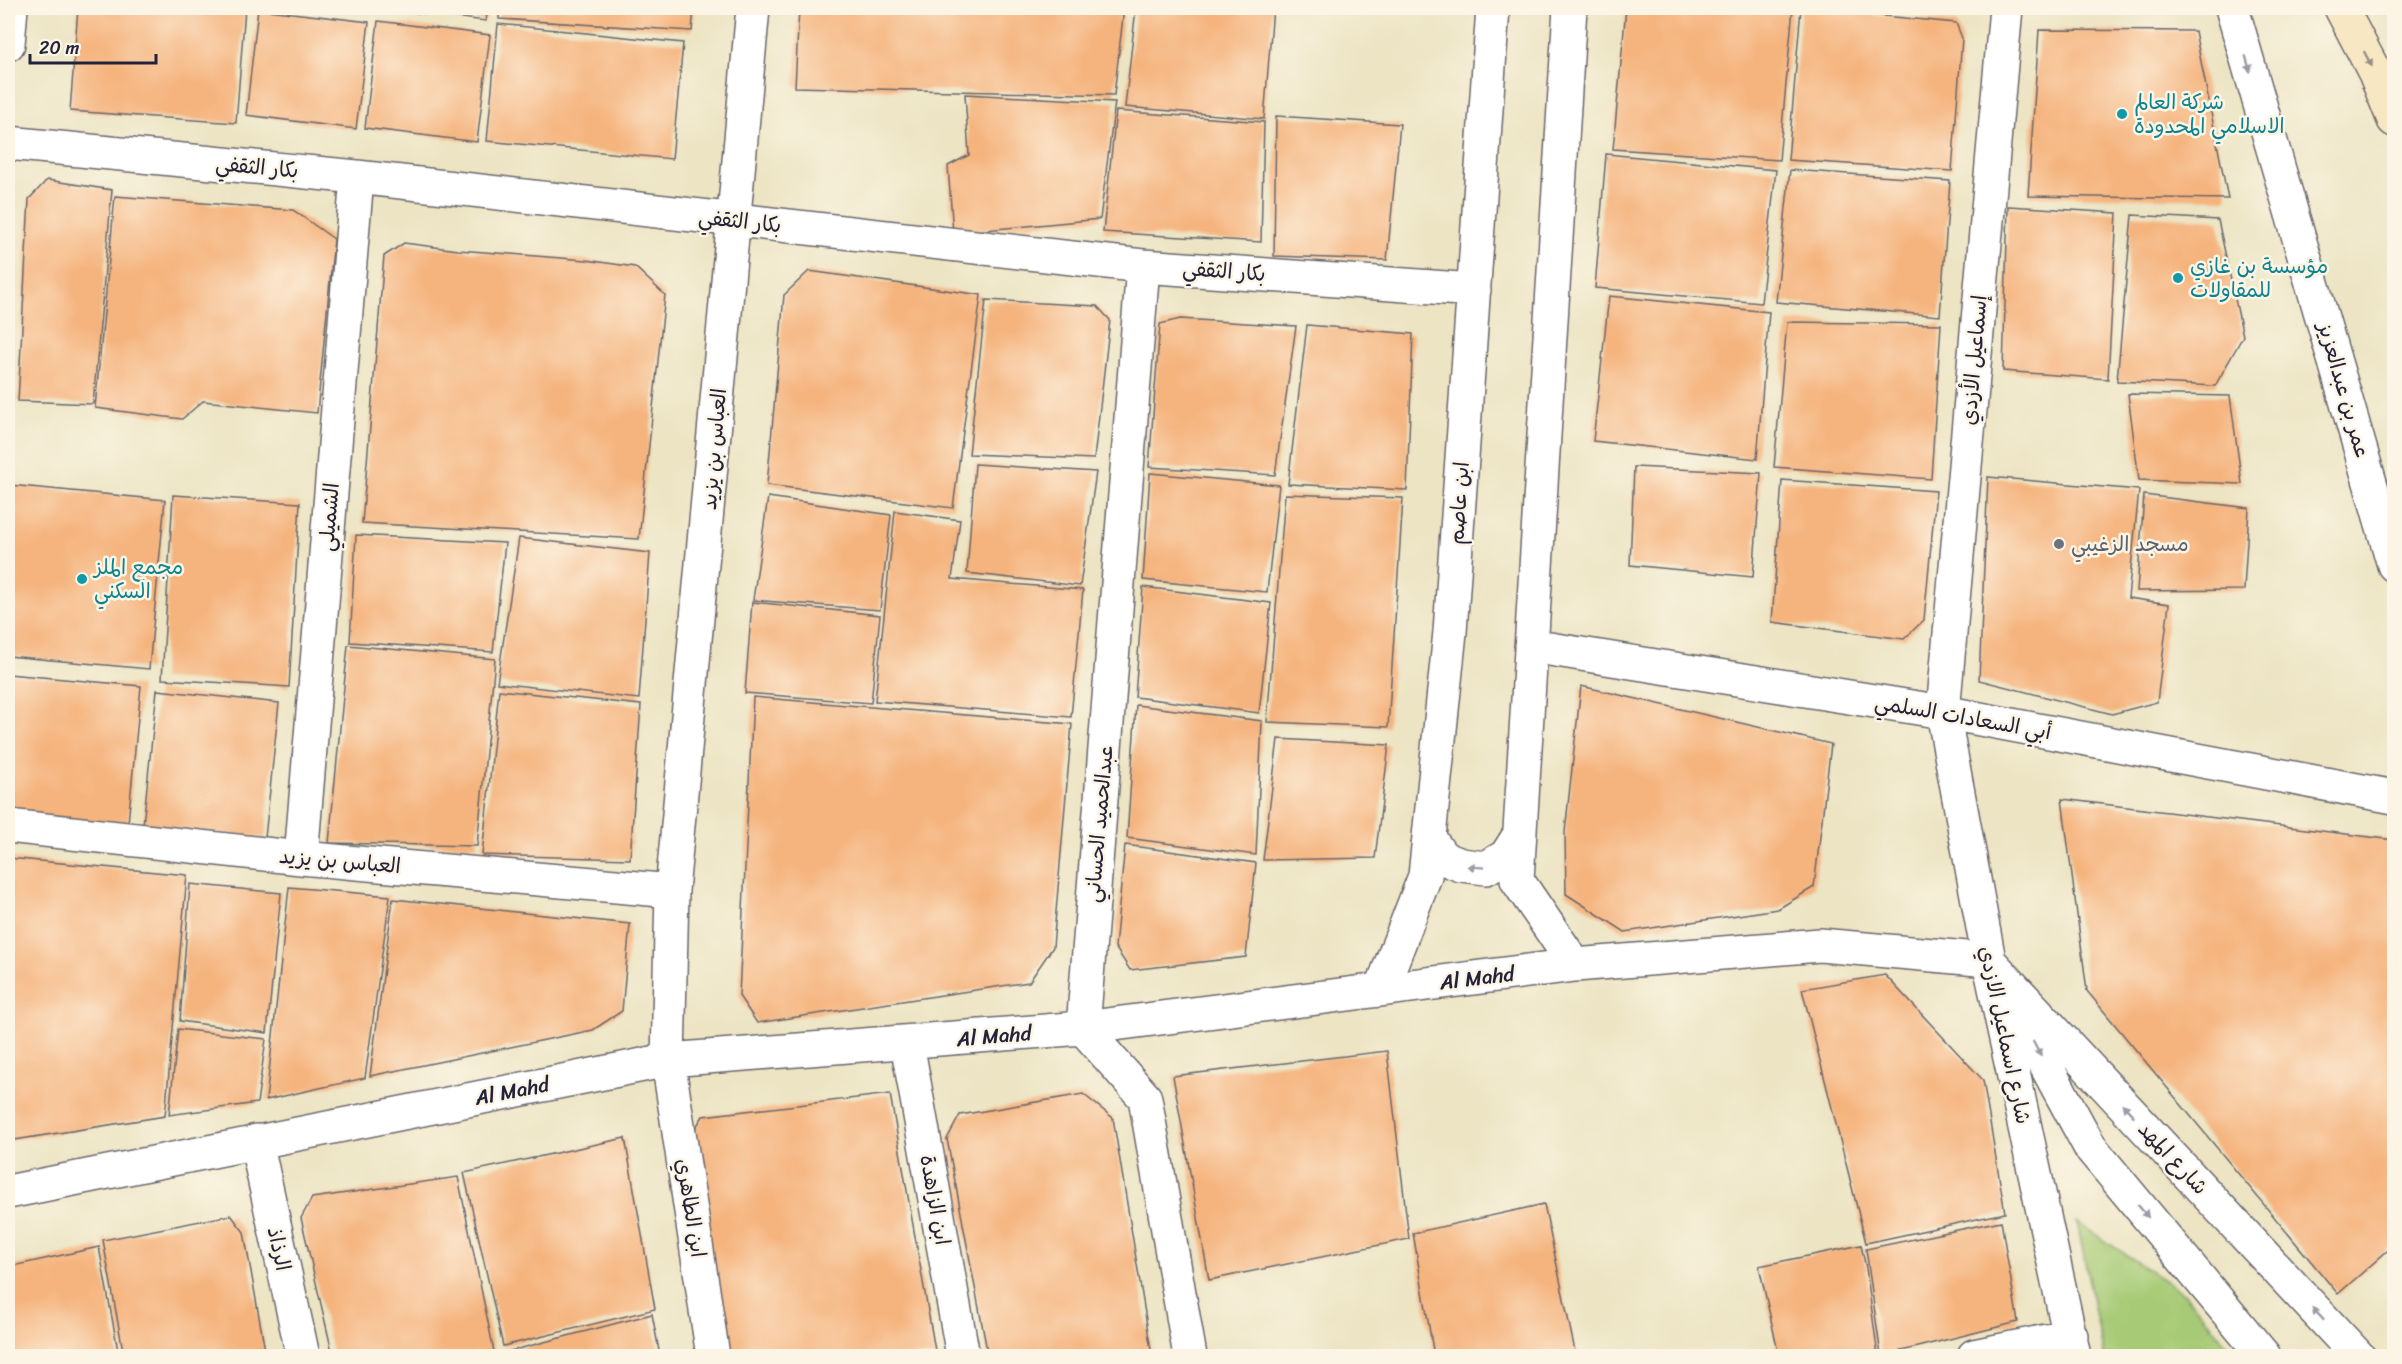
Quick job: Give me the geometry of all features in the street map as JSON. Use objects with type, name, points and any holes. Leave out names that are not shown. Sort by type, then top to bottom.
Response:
[{"type":"main road","points":[[2340,8],[2375,73],[2394,120]]},
{"type":"street","points":[[8,44],[11,8]]},
{"type":"street","name":"العباس بن يزيد","points":[[668,1060],[672,891],[753,8]]},
{"type":"street","name":"ابن عاصم","points":[[1381,990],[1425,876],[1450,632],[1493,8]]},
{"type":"street","points":[[1570,8],[1517,880],[1575,965]]},
{"type":"street","name":"إسماعيل الأزدي","points":[[1943,712],[2006,8]]},
{"type":"street","name":"عمر بن عبدالعزيز","points":[[2232,8],[2394,565]]},
{"type":"street","name":"بكار الثقفي","points":[[8,143],[357,177],[1143,266],[1474,290]]},
{"type":"street","name":"الشميلي","points":[[301,858],[357,177]]},
{"type":"street","name":"عبدالحميد الحساني","points":[[1083,1028],[1143,266]]},
{"type":"street","name":"أبي السعادات السلمي","points":[[1531,646],[1943,712],[2394,797]]},
{"type":"street","name":"شارع اسماعيل الازدي","points":[[1943,712],[1989,960],[2072,1346]]},
{"type":"street","name":"العباس بن يزيد","points":[[8,826],[301,858],[672,891]]},
{"type":"street","points":[[1429,838],[1443,858],[1461,865],[1485,868],[1506,856],[1520,834]]},
{"type":"street","name":"Al Mahd","points":[[8,1192],[668,1060],[1083,1028],[1575,965],[1820,945],[1989,960]]},
{"type":"street","points":[[1989,960],[2090,1147],[2264,1356]]},
{"type":"street","name":"شارع المهد","points":[[1989,960],[2358,1356]]},
{"type":"street","points":[[1083,1028],[1145,1098],[1190,1356]]},
{"type":"street","name":"ابن الزاهدة","points":[[907,1043],[963,1356]]},
{"type":"street","name":"ابن الطاهري","points":[[668,1060],[713,1356]]},
{"type":"street","name":"الرذاذ","points":[[256,1142],[303,1356]]},
{"type":"street","points":[[1974,1356],[2072,1346]]},
{"type":"green space","points":[[2077,1222],[2185,1294],[2236,1356],[2104,1356]]},
{"type":"building","points":[[78,8],[245,8],[236,123],[70,111]]},
{"type":"building","points":[[377,8],[488,8],[486,21]]},
{"type":"building","points":[[499,8],[694,8],[692,31],[499,19]]},
{"type":"building","points":[[799,8],[1124,8],[1114,95],[795,87]]},
{"type":"building","points":[[1136,8],[1273,8],[1264,119],[1125,107]]},
{"type":"building","points":[[1626,8],[1793,8],[1779,160],[1613,149]]},
{"type":"building","points":[[1801,8],[1956,23],[1962,38],[1952,171],[1788,160]]},
{"type":"building","points":[[258,9],[369,22],[356,129],[246,115]]},
{"type":"building","points":[[378,21],[490,35],[477,142],[365,128]]},
{"type":"building","points":[[498,24],[683,43],[672,159],[487,141]]},
{"type":"building","name":"شركة العالم الاسلامي المحدودة","points":[[2039,30],[2195,31],[2228,199],[2028,196]]},
{"type":"building","points":[[965,94],[1115,102],[1100,219],[953,233],[948,166],[969,155]]},
{"type":"building","points":[[1116,111],[1264,122],[1261,242],[1103,232]]},
{"type":"building","points":[[1276,116],[1400,124],[1387,260],[1274,256]]},
{"type":"building","points":[[1606,154],[1776,170],[1761,303],[1595,288]]},
{"type":"building","points":[[1790,170],[1950,181],[1940,316],[1776,302]]},
{"type":"building","points":[[47,180],[112,190],[93,404],[18,401],[29,199]]},
{"type":"building","points":[[115,196],[293,210],[334,239],[317,413],[203,401],[182,419],[95,408]]},
{"type":"building","points":[[2008,206],[2117,213],[2108,379],[2003,371]]},
{"type":"building","name":"مؤسسة بن غازي للمقاولات","points":[[2132,215],[2218,220],[2243,336],[2215,386],[2117,381]]},
{"type":"building","points":[[404,243],[458,250],[586,260],[635,267],[665,295],[639,539],[362,523],[384,256]]},
{"type":"building","points":[[809,271],[981,295],[953,508],[767,485],[784,295]]},
{"type":"building","points":[[1609,296],[1769,312],[1757,459],[1593,441]]},
{"type":"building","points":[[986,300],[1097,306],[1110,320],[1094,459],[969,454]]},
{"type":"building","points":[[1180,319],[1296,326],[1275,475],[1149,467],[1160,324]]},
{"type":"building","points":[[1787,322],[1941,324],[1931,479],[1774,467]]},
{"type":"building","points":[[1307,325],[1413,334],[1407,490],[1288,484]]},
{"type":"building","points":[[2128,394],[2230,396],[2242,484],[2139,480]]},
{"type":"building","points":[[975,464],[1096,472],[1080,586],[967,573]]},
{"type":"building","points":[[1634,467],[1761,473],[1753,577],[1630,565]]},
{"type":"building","points":[[1150,473],[1279,485],[1267,592],[1143,580]]},
{"type":"building","name":"مسجد الزغيبي","points":[[1988,477],[2139,490],[2128,598],[2169,604],[2157,702],[2112,714],[1979,680]]},
{"type":"building","points":[[1782,480],[1936,491],[1924,620],[1904,639],[1772,622]]},
{"type":"building","name":"مجمع الملز السكني","points":[[9,485],[165,500],[149,669],[8,656]]},
{"type":"building","points":[[1285,494],[1403,498],[1388,727],[1267,722]]},
{"type":"building","points":[[173,495],[300,503],[289,687],[162,679]]},
{"type":"building","points":[[2144,495],[2249,508],[2244,590],[2137,591]]},
{"type":"building","points":[[768,497],[891,515],[880,610],[753,600]]},
{"type":"building","points":[[895,511],[960,520],[952,579],[1083,590],[1071,717],[875,701]]},
{"type":"building","points":[[356,535],[505,543],[493,652],[350,642]]},
{"type":"building","points":[[519,538],[650,553],[639,699],[497,683]]},
{"type":"building","points":[[1143,587],[1271,603],[1259,713],[1135,697]]},
{"type":"building","points":[[752,602],[880,615],[871,703],[745,693]]},
{"type":"building","points":[[348,645],[495,659],[477,846],[329,843]]},
{"type":"building","points":[[8,674],[141,686],[127,834],[8,821]]},
{"type":"building","points":[[1581,686],[1831,744],[1814,887],[1778,909],[1625,932],[1566,894],[1565,832]]},
{"type":"building","points":[[157,690],[279,703],[265,838],[143,825]]},
{"type":"building","points":[[499,690],[641,705],[630,859],[482,855]]},
{"type":"building","points":[[753,697],[1072,724],[1053,947],[1029,982],[757,1023],[739,996]]},
{"type":"building","points":[[1136,705],[1262,721],[1256,855],[1127,838]]},
{"type":"building","points":[[1278,739],[1389,745],[1375,858],[1263,860]]},
{"type":"building","points":[[2062,799],[2394,840],[2394,1245],[2338,1294],[2087,991]]},
{"type":"building","points":[[1125,845],[1256,863],[1246,957],[1130,970],[1115,947]]},
{"type":"building","points":[[8,858],[187,875],[165,1116],[8,1141]]},
{"type":"building","points":[[190,884],[281,893],[267,1033],[180,1021]]},
{"type":"building","points":[[289,887],[390,896],[365,1078],[266,1100]]},
{"type":"building","points":[[393,899],[630,924],[622,1011],[593,1030],[370,1076]]},
{"type":"building","points":[[1885,975],[1983,1080],[2005,1213],[1866,1243],[1802,989]]},
{"type":"building","points":[[178,1029],[266,1039],[257,1103],[169,1115]]},
{"type":"building","points":[[1387,1051],[1409,1239],[1209,1280],[1173,1076]]},
{"type":"building","points":[[890,1094],[936,1356],[730,1356],[687,1141],[703,1116]]},
{"type":"building","points":[[1083,1094],[1113,1118],[1152,1356],[988,1356],[947,1139],[960,1115]]},
{"type":"building","points":[[625,1138],[655,1309],[503,1346],[464,1173]]},
{"type":"building","points":[[458,1177],[495,1356],[333,1356],[301,1218],[312,1198]]},
{"type":"building","points":[[1544,1204],[1576,1356],[1434,1356],[1413,1233]]},
{"type":"building","points":[[231,1215],[244,1232],[266,1356],[124,1356],[103,1240]]},
{"type":"building","points":[[2001,1221],[2018,1322],[1881,1356],[1866,1249]]},
{"type":"building","points":[[1861,1245],[1878,1356],[1779,1356],[1759,1266]]},
{"type":"building","points":[[99,1247],[119,1356],[8,1356],[8,1267]]},
{"type":"building","points":[[652,1314],[660,1356],[507,1356],[506,1352]]},
{"type":"place","name":"شركة العالم الاسلامي المحدودة","points":[[2122,114]]},
{"type":"place","name":"مؤسسة بن غازي للمقاولات","points":[[2178,278]]},
{"type":"place","name":"مسجد الزغيبي","points":[[2059,544]]},
{"type":"place","name":"مجمع الملز السكني","points":[[82,579]]}]
